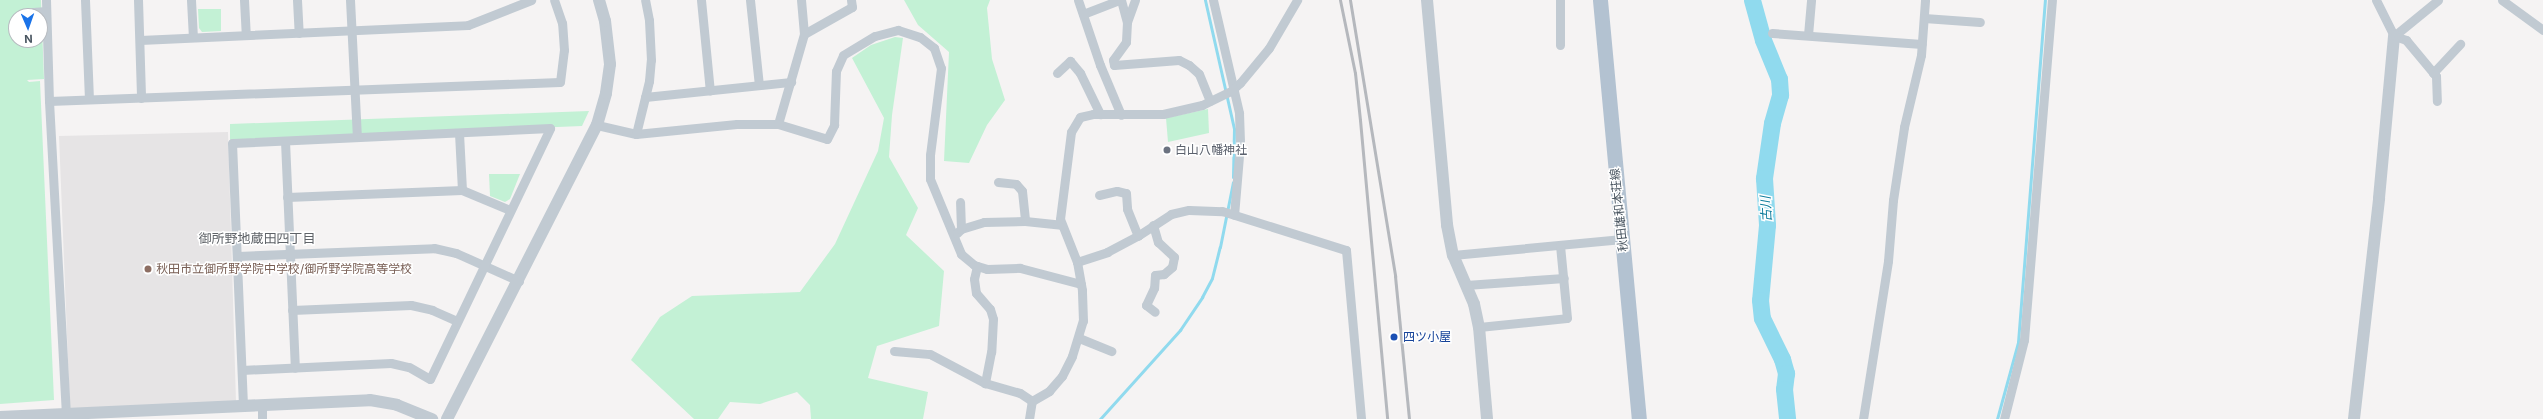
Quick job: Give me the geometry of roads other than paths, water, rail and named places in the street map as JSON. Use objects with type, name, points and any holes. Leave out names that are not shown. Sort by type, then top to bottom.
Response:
[{"type":"main road","name":"秋田雄和本荘線","points":[[1600,0],[1639,419]]},
{"type":"street","points":[[85,0],[89,99]]},
{"type":"street","points":[[138,0],[141,98]]},
{"type":"street","points":[[191,0],[193,37]]},
{"type":"street","points":[[244,0],[246,35]]},
{"type":"street","points":[[297,0],[299,33]]},
{"type":"street","points":[[350,0],[356,138]]},
{"type":"street","points":[[140,40],[468,25],[531,0]]},
{"type":"street","points":[[49,101],[560,82],[564,50],[562,23],[554,0]]},
{"type":"street","points":[[447,419],[598,125],[606,93],[610,64],[605,20],[599,0]]},
{"type":"street","points":[[636,134],[645,97],[650,60],[649,20],[644,0]]},
{"type":"street","points":[[701,0],[710,90]]},
{"type":"street","points":[[750,0],[759,85]]},
{"type":"street","points":[[778,124],[804,34],[801,0]]},
{"type":"street","points":[[804,34],[852,7],[851,0]]},
{"type":"street","points":[[1078,0],[1103,72],[1121,115]]},
{"type":"street","points":[[1083,14],[1120,0],[1127,22]]},
{"type":"street","points":[[1114,65],[1113,60],[1126,42],[1127,22],[1134,0]]},
{"type":"street","points":[[1213,0],[1232,90],[1239,113],[1240,144],[1230,214]]},
{"type":"street","points":[[1032,401],[1049,391],[1062,376],[1079,338],[1083,321],[1077,262],[1061,225],[1060,219],[1071,132],[1080,117],[1100,114],[1163,114],[1210,101],[1221,96],[1232,90],[1269,48],[1297,0]]},
{"type":"street","points":[[1427,0],[1448,225],[1453,255],[1466,285],[1479,327],[1487,419]]},
{"type":"street","points":[[1560,0],[1560,45]]},
{"type":"street","points":[[1808,36],[1811,0]]},
{"type":"street","points":[[1863,419],[1887,268],[1894,193],[1904,127],[1922,44],[1925,0]]},
{"type":"street","points":[[2004,419],[2024,340],[2052,0]]},
{"type":"street","points":[[2354,419],[2379,198],[2394,36],[2376,0]]},
{"type":"street","points":[[2394,36],[2438,0]]},
{"type":"street","points":[[2502,0],[2543,30]]},
{"type":"street","points":[[1924,18],[1980,22]]},
{"type":"street","points":[[598,125],[636,134],[737,124],[778,124],[827,139],[834,125],[836,71],[843,55],[874,36],[898,30],[920,37],[934,48],[940,68],[930,155],[930,179],[958,232]]},
{"type":"street","points":[[1772,33],[1922,44]]},
{"type":"street","points":[[2394,36],[2406,40],[2433,73],[2437,82],[2437,101]]},
{"type":"street","points":[[2433,73],[2460,44]]},
{"type":"street","points":[[47,48],[66,414]]},
{"type":"street","points":[[1103,72],[1114,65],[1179,60],[1189,65],[1199,74],[1210,101]]},
{"type":"street","points":[[1057,73],[1070,61],[1083,79],[1100,114]]},
{"type":"street","points":[[645,97],[791,82]]},
{"type":"street","points":[[242,370],[391,363],[409,367],[430,379],[550,128],[232,143],[238,256],[243,406]]},
{"type":"street","points":[[459,133],[462,190]]},
{"type":"street","points":[[285,141],[295,368]]},
{"type":"street","points":[[998,182],[1016,184],[1022,191],[1025,221]]},
{"type":"street","points":[[287,197],[462,190],[510,210]]},
{"type":"street","points":[[1100,195],[1117,191],[1126,193],[1127,209],[1138,236]]},
{"type":"street","points":[[960,202],[958,232],[962,254],[977,266],[987,269],[1020,268],[1080,284]]},
{"type":"street","points":[[1077,262],[1107,252],[1138,236],[1171,214],[1189,210],[1230,214],[1346,250],[1361,419]]},
{"type":"street","points":[[958,232],[984,222],[1025,221],[1061,225]]},
{"type":"street","points":[[1153,225],[1158,242],[1174,257],[1172,267],[1164,274],[1154,275],[1154,288],[1146,305],[1155,312]]},
{"type":"street","points":[[1453,255],[1622,240]]},
{"type":"street","points":[[1479,327],[1567,318],[1560,245]]},
{"type":"street","points":[[238,256],[434,248],[456,253],[519,281]]},
{"type":"street","points":[[977,266],[974,279],[976,293],[990,309],[993,319],[991,352],[985,383]]},
{"type":"street","points":[[1466,285],[1564,278]]},
{"type":"street","points":[[292,310],[411,305],[432,310],[457,321]]},
{"type":"street","points":[[1079,338],[1110,351]]},
{"type":"street","points":[[894,351],[930,354],[985,383],[1020,393],[1032,401]]},
{"type":"street","points":[[0,417],[370,400],[397,405],[432,419]]},
{"type":"street","points":[[1029,419],[1032,401]]},
{"type":"street","points":[[262,405],[262,419]]},
{"type":"waterway","points":[[1205,0],[1234,129],[1233,177]]},
{"type":"waterway","name":"古川","points":[[1752,0],[1763,40],[1779,79],[1780,95],[1772,123],[1764,178],[1767,225],[1760,300],[1762,318],[1782,359],[1786,373],[1784,389],[1787,419]]},
{"type":"waterway","points":[[1997,419],[2018,342],[2045,0]]},
{"type":"waterway","points":[[1100,419],[1180,330],[1202,297],[1212,278],[1233,182]]},
{"type":"railway","points":[[1340,0],[1355,73],[1387,419]]},
{"type":"railway","points":[[1350,0],[1395,276],[1409,419]]},
{"type":"place","name":"白山八幡神社","points":[[1167,150]]},
{"type":"place","name":"秋田市立御所野学院中学校/御所野学院高等学校","points":[[148,269]]},
{"type":"place","name":"四ツ小屋","points":[[1394,337]]},
{"type":"district","name":"御所野地蔵田四丁目","points":[[257,238]]}]
